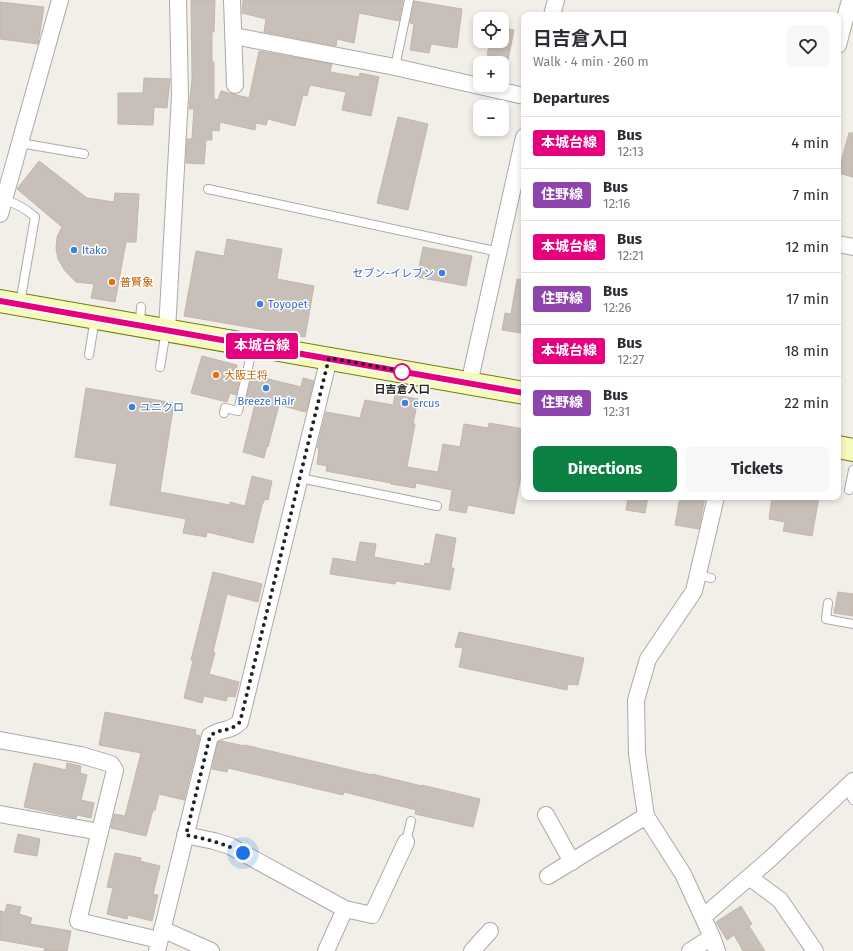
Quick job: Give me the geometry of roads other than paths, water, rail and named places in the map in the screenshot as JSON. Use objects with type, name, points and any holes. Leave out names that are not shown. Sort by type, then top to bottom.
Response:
[{"type":"main road","points":[[10,303],[95,318],[140,316],[166,330],[521,393]]},
{"type":"main road","points":[[841,448],[853,450]]},
{"type":"street","points":[[3,198],[60,0]]},
{"type":"street","points":[[166,330],[180,96],[178,0]]},
{"type":"street","points":[[232,0],[235,85]]},
{"type":"street","points":[[553,12],[556,0]]},
{"type":"street","points":[[841,34],[850,0]]},
{"type":"street","points":[[234,36],[395,67],[521,95]]},
{"type":"street","points":[[469,384],[521,151]]},
{"type":"street","points":[[841,245],[853,247]]},
{"type":"street","points":[[160,940],[210,736],[217,731],[234,728],[240,722],[329,358]]},
{"type":"street","points":[[690,951],[715,944],[684,874],[646,816],[637,754],[636,700],[648,658],[704,576],[716,500]]},
{"type":"street","points":[[0,740],[81,755],[111,764],[115,770],[78,921],[211,951]]},
{"type":"street","points":[[703,917],[851,789]]},
{"type":"street","points":[[0,814],[100,832]]},
{"type":"street","points":[[546,815],[572,862]]},
{"type":"street","points":[[548,876],[646,816]]},
{"type":"street","points":[[186,835],[230,846],[345,909],[372,915],[406,842]]},
{"type":"street","points":[[750,877],[780,900],[815,951]]},
{"type":"street","points":[[326,951],[345,909]]},
{"type":"street","points":[[472,951],[490,932]]},
{"type":"lane","points":[[395,67],[408,0]]},
{"type":"lane","points":[[20,143],[84,154]]},
{"type":"lane","points":[[208,189],[499,252]]},
{"type":"lane","points":[[3,198],[26,210],[35,217],[10,303]]},
{"type":"lane","points":[[89,355],[95,318]]},
{"type":"lane","points":[[160,367],[166,330]]},
{"type":"lane","points":[[224,413],[225,408],[238,410],[254,345]]},
{"type":"lane","points":[[848,490],[853,470]]},
{"type":"lane","points":[[300,478],[437,506]]},
{"type":"lane","points":[[828,603],[826,619],[853,624]]},
{"type":"lane","points":[[406,842],[411,821]]},
{"type":"place","name":"Itako","points":[[74,250]]},
{"type":"place","name":"セブン-イレブン","points":[[442,273]]},
{"type":"place","name":"普賢象","points":[[112,282]]},
{"type":"place","name":"Toyopet","points":[[260,304]]},
{"type":"place","name":"日吉倉入口","points":[[402,372]]},
{"type":"place","name":"大阪王将","points":[[216,375]]},
{"type":"place","name":"Breeze Hair","points":[[266,388]]},
{"type":"place","name":"ercus","points":[[405,403]]},
{"type":"place","name":"ユニクロ","points":[[132,407]]}]
